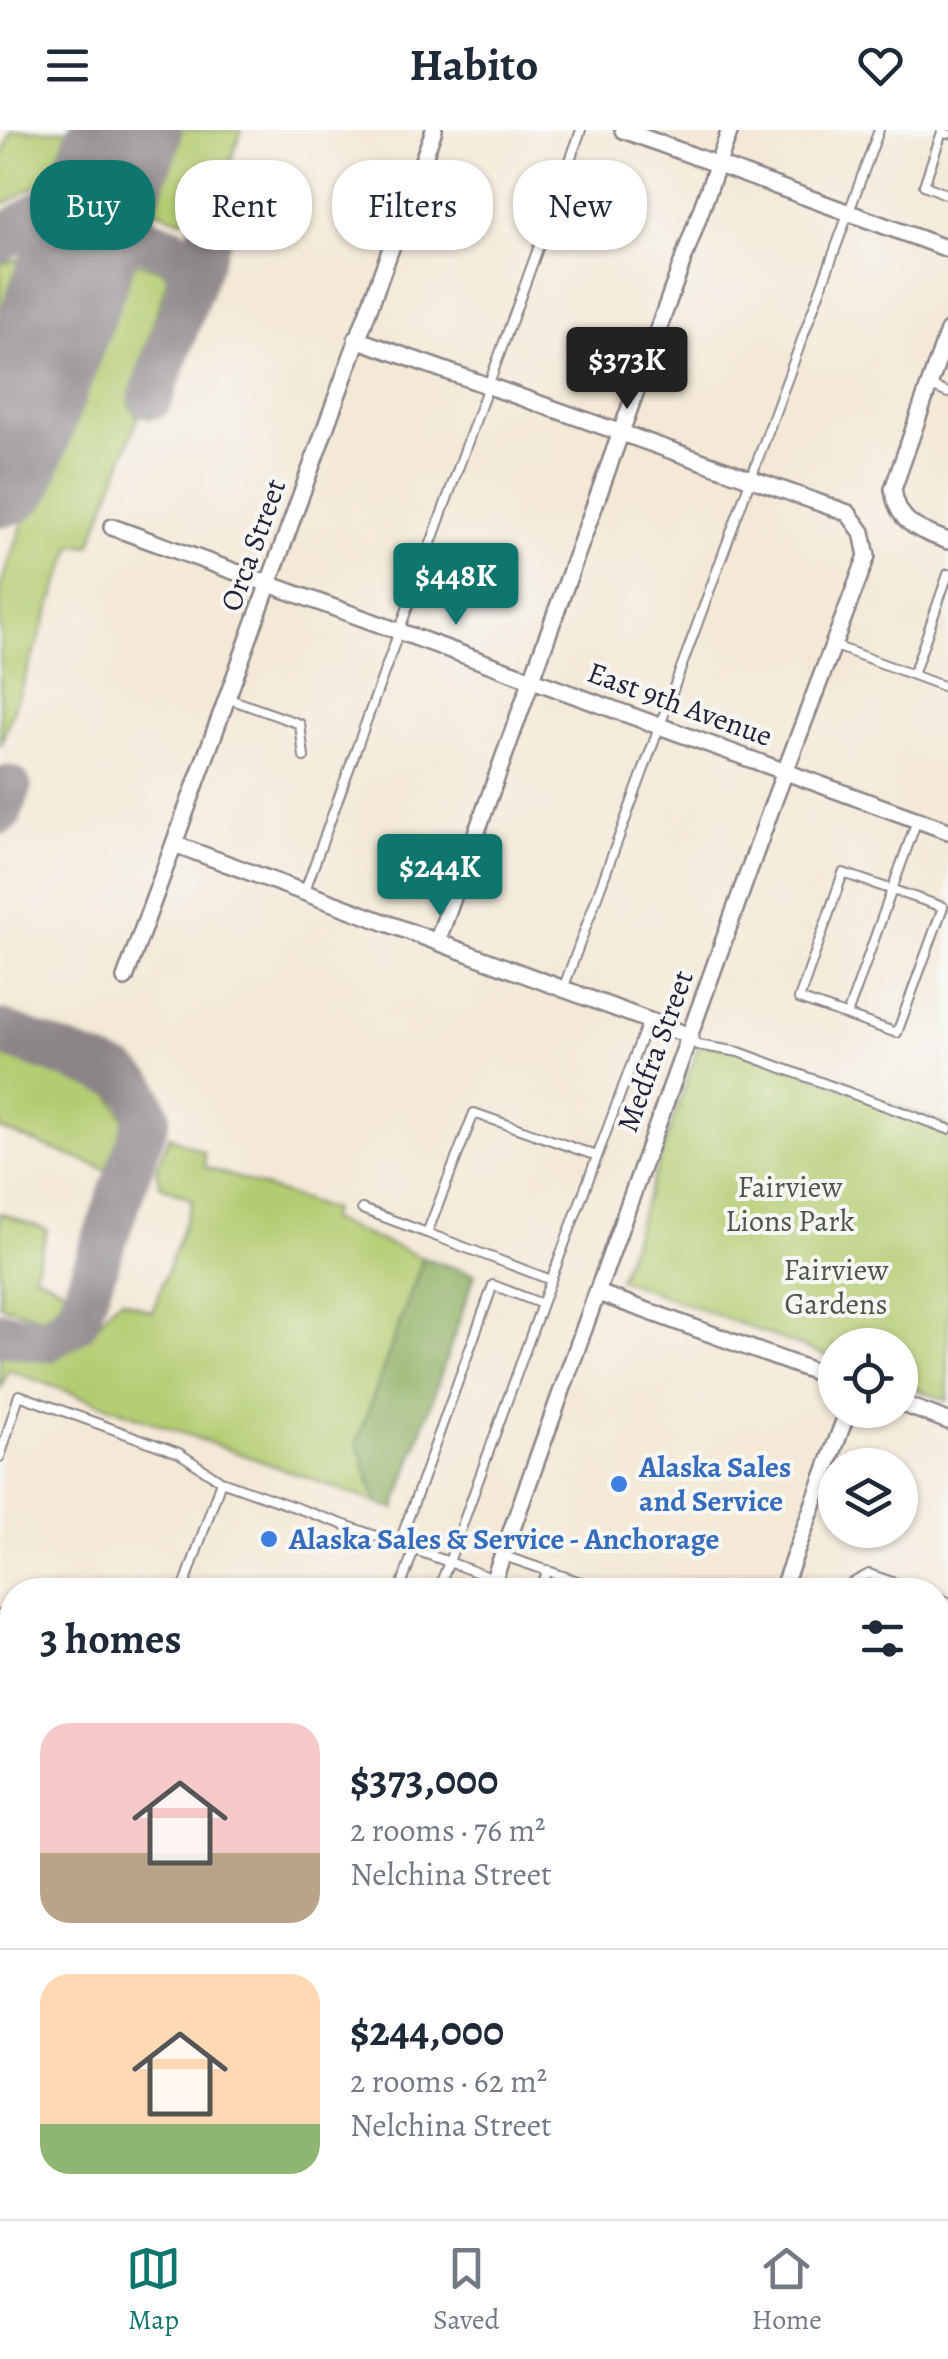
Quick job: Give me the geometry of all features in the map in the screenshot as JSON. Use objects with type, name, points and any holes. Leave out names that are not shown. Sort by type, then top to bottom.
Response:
[{"type":"street","name":"Orca Street","points":[[124,978],[434,130]]},
{"type":"street","points":[[624,130],[948,249]]},
{"type":"street","points":[[437,942],[730,130]]},
{"type":"street","points":[[948,331],[893,489],[896,508],[911,527],[948,542]]},
{"type":"street","points":[[356,338],[749,480]]},
{"type":"street","name":"Medfra Street","points":[[495,1578],[784,772],[867,556],[862,532],[848,513],[749,480]]},
{"type":"street","name":"East 9th Avenue","points":[[112,527],[948,831]]},
{"type":"street","points":[[174,844],[690,1036]]},
{"type":"street","points":[[598,1292],[818,1373]]},
{"type":"street","points":[[918,1409],[948,1420]]},
{"type":"street","points":[[786,1578],[841,1428]]},
{"type":"lane","points":[[304,893],[580,130]]},
{"type":"lane","points":[[563,988],[879,130]]},
{"type":"lane","points":[[948,134],[942,132],[924,185],[948,195]]},
{"type":"lane","points":[[928,385],[948,392]]},
{"type":"lane","points":[[913,675],[948,574]]},
{"type":"lane","points":[[833,646],[948,688]]},
{"type":"lane","points":[[227,698],[300,724],[304,756]]},
{"type":"lane","points":[[847,1015],[917,820]]},
{"type":"lane","points":[[843,873],[943,907],[897,1032],[847,1015],[799,998],[843,873]]},
{"type":"lane","points":[[442,1578],[648,1020]]},
{"type":"lane","points":[[690,1036],[697,1045],[739,1052],[948,1130]]},
{"type":"lane","points":[[427,1233],[474,1113],[598,1156]]},
{"type":"lane","points":[[362,1208],[550,1280]]},
{"type":"lane","points":[[399,1544],[493,1286],[542,1304]]},
{"type":"lane","points":[[0,1457],[19,1395],[178,1453],[222,1481],[448,1562],[479,1578]]},
{"type":"lane","points":[[187,1578],[222,1481]]},
{"type":"lane","points":[[404,1578],[414,1550]]},
{"type":"lane","points":[[503,1555],[570,1578]]},
{"type":"lane","points":[[545,1578],[548,1570]]},
{"type":"green space","points":[[12,130],[86,130],[68,160],[30,160],[30,189],[6,203],[0,202],[0,162]]},
{"type":"green space","points":[[167,130],[242,130],[231,160],[175,160],[175,218],[155,210],[155,168]]},
{"type":"green space","points":[[33,260],[31,286],[0,369],[0,264]]},
{"type":"green space","points":[[132,261],[162,270],[168,277],[128,403],[138,418],[90,546],[73,545],[0,746],[0,587],[114,274],[118,267]]},
{"type":"green space","name":"Fairview Lions Park","points":[[699,1044],[745,1049],[948,1126],[948,1401],[918,1390],[918,1328],[818,1328],[818,1353],[619,1279]]},
{"type":"green space","points":[[0,1053],[111,1095],[126,1122],[115,1162],[105,1169],[0,1129]]},
{"type":"green space","points":[[169,1136],[204,1152],[205,1167],[332,1210],[329,1220],[423,1258],[357,1442],[377,1503],[8,1370],[0,1389],[0,1358],[7,1353],[41,1357],[71,1350],[122,1299],[152,1312],[193,1200],[160,1185],[156,1170]]},
{"type":"green space","points":[[0,1213],[47,1230],[34,1274],[65,1289],[62,1301],[46,1318],[0,1305]]},
{"type":"green space","points":[[423,1258],[475,1274],[395,1509],[377,1503],[357,1442]]},
{"type":"taxiway","points":[[118,160],[122,141]]},
{"type":"taxiway","points":[[0,240],[44,211],[67,210],[172,249],[187,265],[191,288]]},
{"type":"taxiway","points":[[66,291],[96,250]]},
{"type":"taxiway","points":[[151,397],[204,250]]},
{"type":"taxiway","points":[[0,812],[9,788]]},
{"type":"taxiway","points":[[0,1032],[121,1076],[137,1090],[148,1116],[76,1321],[46,1340],[0,1333]]},
{"type":"runway","points":[[0,471],[126,130]]},
{"type":"place","name":"Alaska Sales and Service","points":[[619,1484]]},
{"type":"place","name":"Alaska Sales & Service - Anchorage","points":[[269,1539]]},
{"type":"park label","name":"Fairview Gardens","points":[[836,1287]]}]
